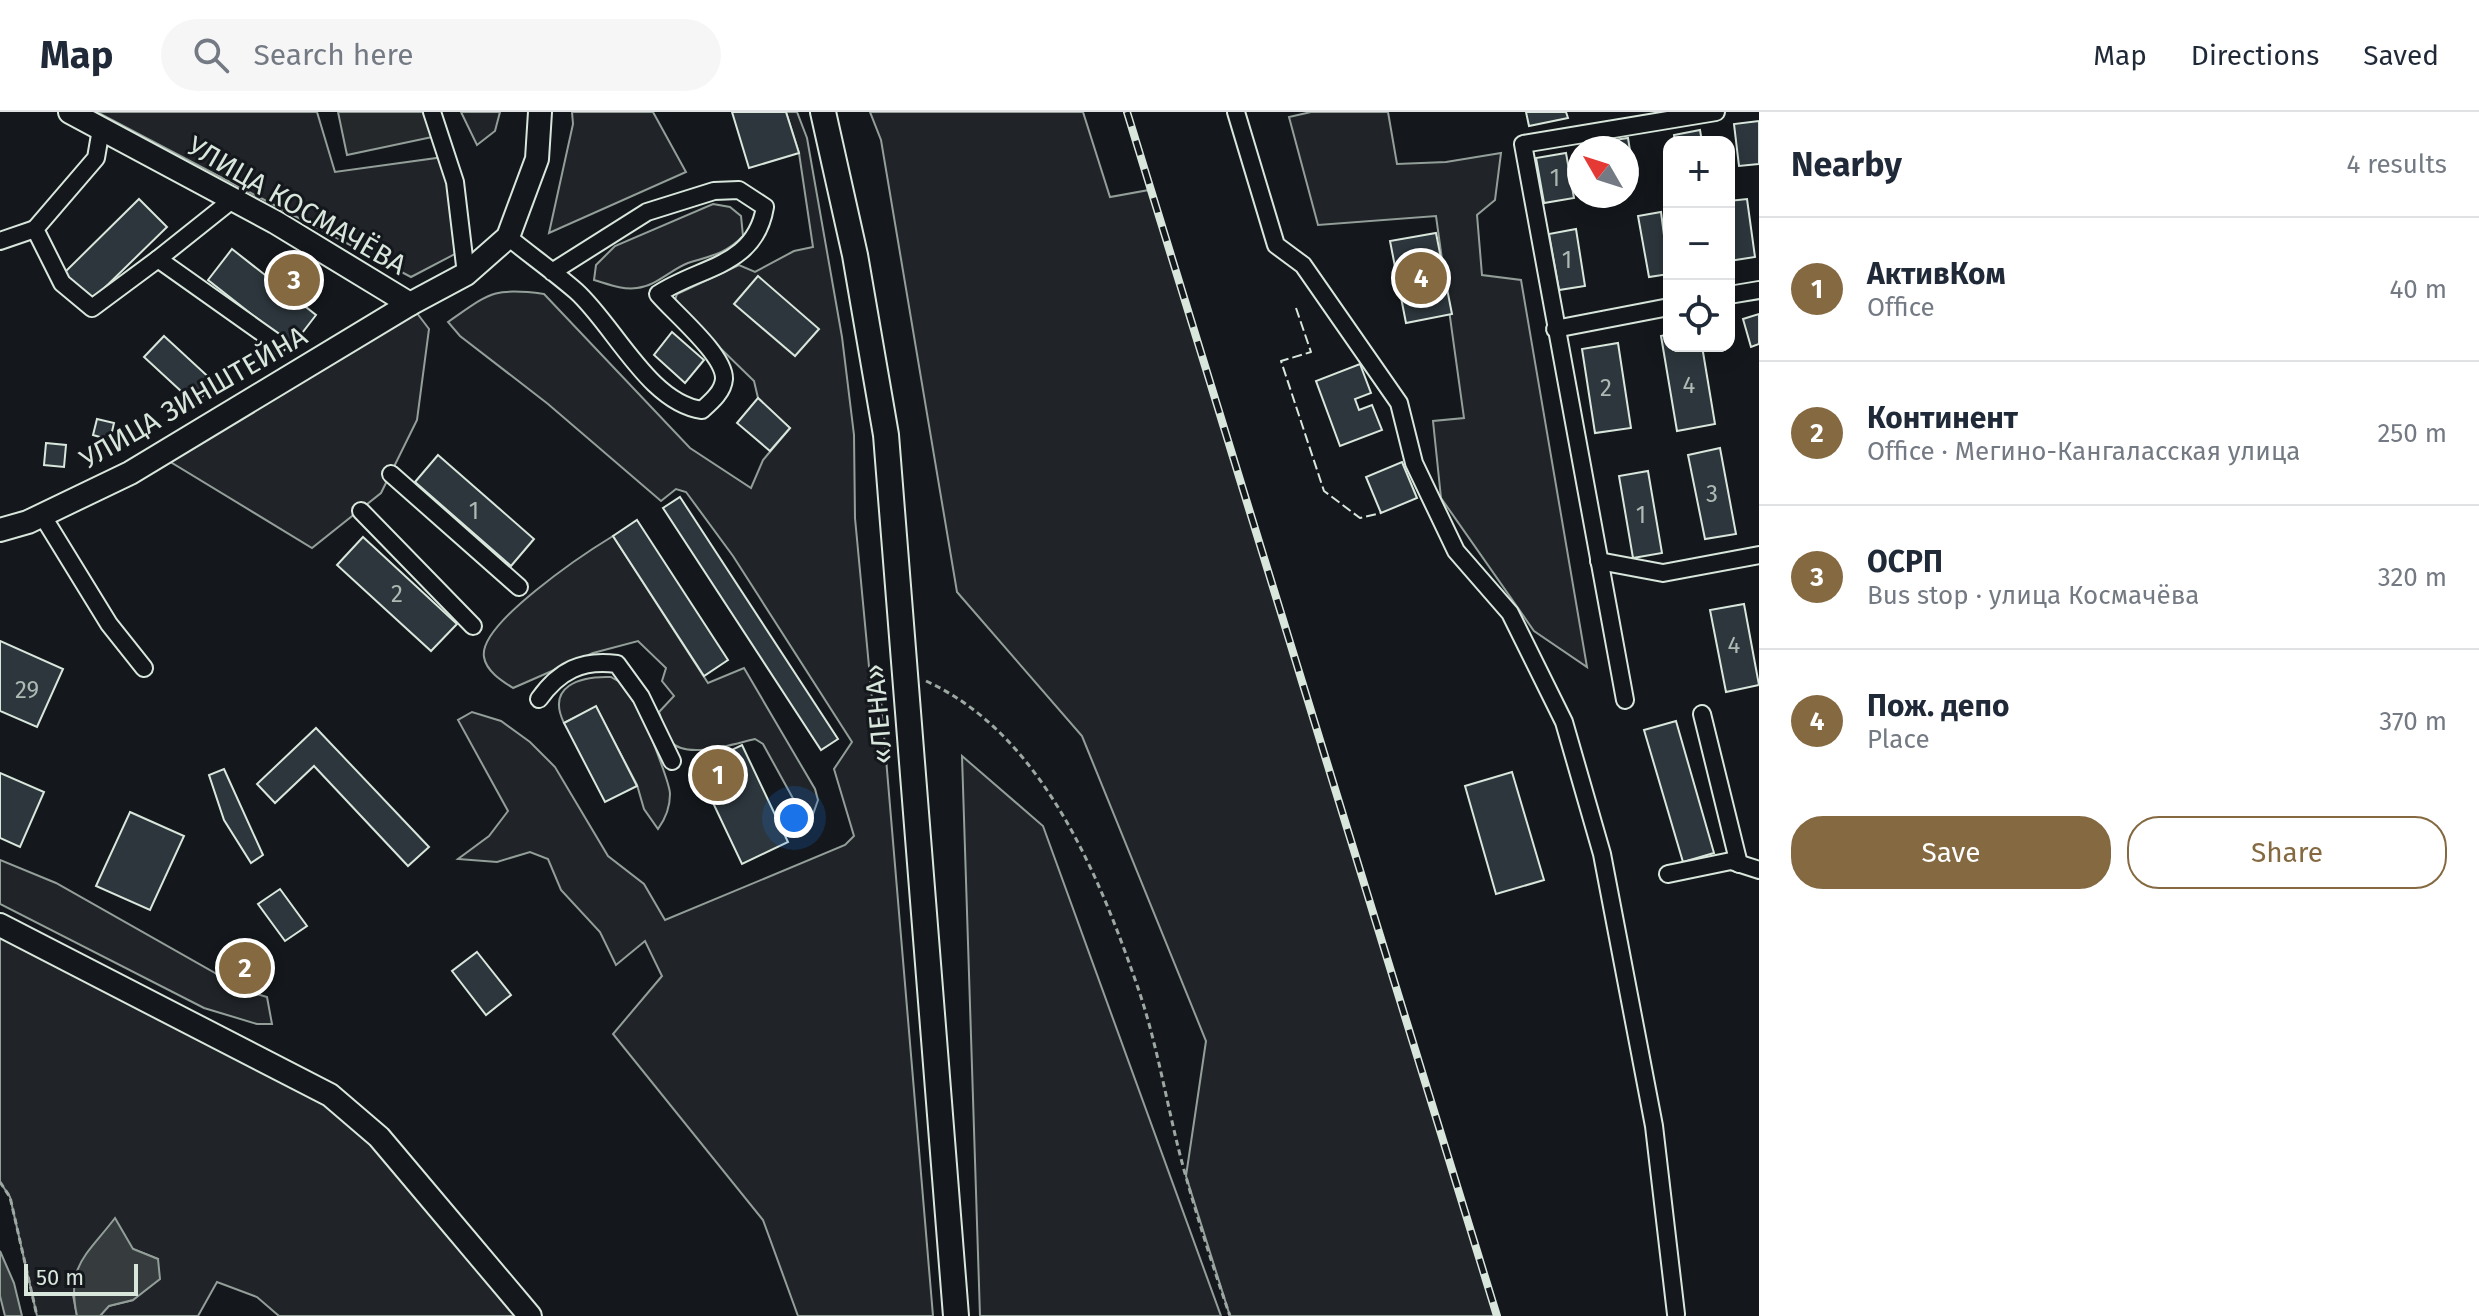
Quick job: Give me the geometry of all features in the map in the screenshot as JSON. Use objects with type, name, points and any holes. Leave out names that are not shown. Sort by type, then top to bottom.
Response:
[{"type":"highway","name":"«ЛЕНА»","points":[[823,112],[855,255],[886,435],[956,1316]]},
{"type":"main road","name":"УЛИЦА КОСМАЧЁВА","points":[[70,112],[232,200],[410,304]]},
{"type":"main road","points":[[508,237],[537,159],[540,112]]},
{"type":"main road","name":"УЛИЦА ЗИНШТЕЙНА","points":[[0,530],[42,515],[130,473],[410,304],[466,274],[508,237]]},
{"type":"main road","points":[[0,925],[330,1095],[379,1137],[530,1316]]},
{"type":"street","points":[[432,112],[455,182],[466,274]]},
{"type":"street","points":[[1236,112],[1276,245],[1303,265],[1399,403],[1414,463],[1456,551],[1510,613],[1564,722],[1602,854],[1652,1111],[1676,1314]]},
{"type":"street","points":[[1625,700],[1523,144],[1716,112]]},
{"type":"street","points":[[0,241],[35,229],[96,158],[101,129]]},
{"type":"street","points":[[508,237],[578,293],[617,342],[681,408],[702,410],[716,397],[724,380],[719,361],[658,294],[707,268],[733,260],[753,241],[762,224],[765,207],[739,190],[714,191],[647,212],[552,272]]},
{"type":"street","points":[[35,229],[62,283],[92,308],[232,200]]},
{"type":"street","points":[[158,259],[278,344]]},
{"type":"street","points":[[1735,294],[1759,290]]},
{"type":"street","points":[[1555,329],[1663,308]]},
{"type":"street","points":[[391,474],[519,587]]},
{"type":"street","points":[[361,511],[473,626]]},
{"type":"street","points":[[42,515],[109,624],[144,668]]},
{"type":"street","points":[[1599,561],[1663,573],[1759,555]]},
{"type":"street","points":[[539,699],[555,680],[579,664],[594,661],[617,664],[641,697],[672,761]]},
{"type":"street","points":[[1702,714],[1739,864]]},
{"type":"street","points":[[1668,874],[1731,861],[1759,870]]},
{"type":"path","points":[[904,671],[938,687],[973,711],[1020,753],[1058,804],[1083,850],[1139,988],[1186,1176],[1230,1316]]},
{"type":"path","points":[[0,1182],[10,1197],[37,1316]]},
{"type":"shaded area","points":[[97,112],[317,112],[335,172],[444,157],[455,254],[411,277]]},
{"type":"shaded area","points":[[338,112],[432,112],[437,136],[347,155]]},
{"type":"shaded area","points":[[461,112],[500,112],[495,131],[477,145]]},
{"type":"shaded area","points":[[572,112],[653,112],[686,172],[549,233],[573,124]]},
{"type":"shaded area","points":[[786,112],[797,112],[807,138],[842,337],[854,435],[855,518],[873,709],[881,699],[933,1316],[798,1316],[763,1220],[613,1034],[662,976],[645,941],[616,965],[600,932],[561,890],[548,859],[530,852],[497,862],[458,859],[489,836],[508,811],[458,720],[472,712],[501,721],[530,742],[555,767],[608,856],[644,884],[665,920],[845,845],[854,836],[834,769],[852,742],[733,556],[686,492],[676,489],[661,501],[548,404],[460,336],[448,322],[493,294],[513,291],[544,294],[690,448],[751,488],[763,460],[790,428],[758,398],[754,381],[674,303],[677,294],[739,265],[755,272],[794,251],[813,247],[799,153]]},
{"type":"shaded area","points":[[870,112],[1083,112],[1110,197],[1149,190],[1497,1316],[1230,1316],[1186,1176],[1206,1041],[1082,736],[957,592],[881,140]]},
{"type":"shaded area","points":[[1311,112],[1388,112],[1397,164],[1446,162],[1501,153],[1495,200],[1477,215],[1482,275],[1521,280],[1587,667],[1534,631],[1441,498],[1433,421],[1464,418],[1436,216],[1318,225],[1289,117]]},
{"type":"shaded area","points":[[713,204],[730,207],[741,216],[743,236],[730,247],[681,266],[644,287],[626,288],[594,280],[596,265],[615,246]]},
{"type":"shaded area","points":[[410,304],[429,329],[417,420],[381,493],[312,548],[159,455]]},
{"type":"shaded area","points":[[613,536],[708,683],[744,668],[815,789],[818,800],[811,820],[806,822],[763,744],[755,739],[698,750],[677,747],[670,741],[659,712],[674,696],[662,681],[666,668],[638,641],[593,653],[513,688],[488,667],[484,657],[487,643],[515,609],[580,557]]},
{"type":"shaded area","points":[[611,677],[625,685],[631,693],[669,787],[668,808],[658,829],[644,809],[637,785],[596,707],[564,723],[559,700],[569,686],[578,681]]},
{"type":"shaded area","points":[[962,756],[1043,826],[1221,1316],[980,1316]]},
{"type":"shaded area","points":[[0,860],[56,883],[247,991],[267,997],[272,1024],[257,1024],[204,1008],[0,904]]},
{"type":"shaded area","points":[[0,925],[330,1095],[530,1316],[279,1316],[257,1297],[217,1282],[198,1316],[100,1316],[108,1306],[133,1300],[158,1259],[133,1249],[73,1295],[77,1316],[37,1316],[10,1197],[0,1182]]},
{"type":"shaded area","points":[[115,1218],[133,1249],[158,1259],[160,1279],[133,1300],[109,1306],[100,1316],[77,1316],[74,1285],[81,1262]]},
{"type":"shaded area","points":[[0,1251],[14,1283],[22,1316],[5,1316],[0,1296]]},
{"type":"building","points":[[732,112],[786,112],[799,153],[749,168]]},
{"type":"building","points":[[1526,112],[1566,112],[1568,118],[1529,126]]},
{"type":"building","points":[[1759,121],[1759,164],[1739,166],[1734,124]]},
{"type":"building","points":[[1700,130],[1701,136],[1674,136]]},
{"type":"building","points":[[1566,153],[1567,199],[1544,203],[1536,158]]},
{"type":"building","points":[[139,199],[167,227],[90,302],[63,274]]},
{"type":"building","points":[[1747,199],[1755,257],[1735,260],[1735,200]]},
{"type":"building","points":[[1661,212],[1663,275],[1649,277],[1638,216]]},
{"type":"building","points":[[1576,229],[1585,286],[1559,290],[1549,234]]},
{"type":"building","points":[[1436,233],[1452,314],[1406,323],[1390,241]]},
{"type":"building","points":[[232,249],[316,315],[292,346],[208,280]]},
{"type":"building","points":[[758,276],[819,329],[795,356],[734,304]]},
{"type":"building","points":[[1759,314],[1759,344],[1751,347],[1743,319]]},
{"type":"building","points":[[672,332],[704,360],[685,383],[654,355]]},
{"type":"building","points":[[164,336],[215,383],[195,404],[144,357]]},
{"type":"building","points":[[1618,343],[1631,428],[1595,433],[1582,349]]},
{"type":"building","points":[[1664,352],[1703,352],[1715,424],[1677,431]]},
{"type":"building","points":[[1360,364],[1371,393],[1355,399],[1359,410],[1372,405],[1382,430],[1340,446],[1316,381]]},
{"type":"building","points":[[758,398],[790,428],[770,451],[737,423]]},
{"type":"building","points":[[97,419],[114,423],[110,440],[93,435]]},
{"type":"building","points":[[46,443],[66,445],[64,467],[44,465]]},
{"type":"building","points":[[1720,448],[1736,534],[1705,539],[1688,455]]},
{"type":"building","points":[[438,455],[534,539],[511,566],[415,482]]},
{"type":"building","points":[[1402,462],[1417,498],[1381,513],[1366,477]]},
{"type":"building","points":[[1648,471],[1662,553],[1633,558],[1619,476]]},
{"type":"building","points":[[680,497],[838,739],[821,750],[663,508]]},
{"type":"building","points":[[637,520],[728,660],[704,676],[613,536]]},
{"type":"building","points":[[363,537],[457,624],[431,651],[337,565]]},
{"type":"building","points":[[1744,604],[1759,685],[1726,692],[1710,610]]},
{"type":"building","points":[[0,641],[63,669],[37,727],[0,711]]},
{"type":"building","points":[[596,706],[637,786],[605,802],[564,723]]},
{"type":"building","points":[[1676,721],[1714,853],[1683,862],[1644,730]]},
{"type":"building","points":[[316,728],[429,847],[408,866],[314,766],[275,803],[257,784]]},
{"type":"building","points":[[742,745],[788,842],[742,864],[696,767]]},
{"type":"building","points":[[224,769],[263,855],[251,863],[224,820],[209,775]]},
{"type":"building","points":[[1512,772],[1544,880],[1496,894],[1465,786]]},
{"type":"building","points":[[0,773],[44,792],[20,847],[0,838]]},
{"type":"building","points":[[130,812],[184,836],[150,910],[96,886]]},
{"type":"building","points":[[280,889],[307,926],[285,941],[258,904]]},
{"type":"building","points":[[477,952],[511,995],[486,1015],[452,971]]},
{"type":"building","points":[[243,953],[264,975],[247,991],[226,969]]},
{"type":"railway","points":[[1127,112],[1497,1316]]},
{"type":"fence","points":[[1296,308],[1311,352],[1281,361],[1324,491],[1360,518],[1381,513]]},
{"type":"place","name":"Пож. депо","points":[[1421,278]]},
{"type":"place","name":"ОСРП","points":[[294,280]]},
{"type":"place","name":"АктивКом","points":[[718,775]]},
{"type":"place","name":"Континент","points":[[245,968]]}]
